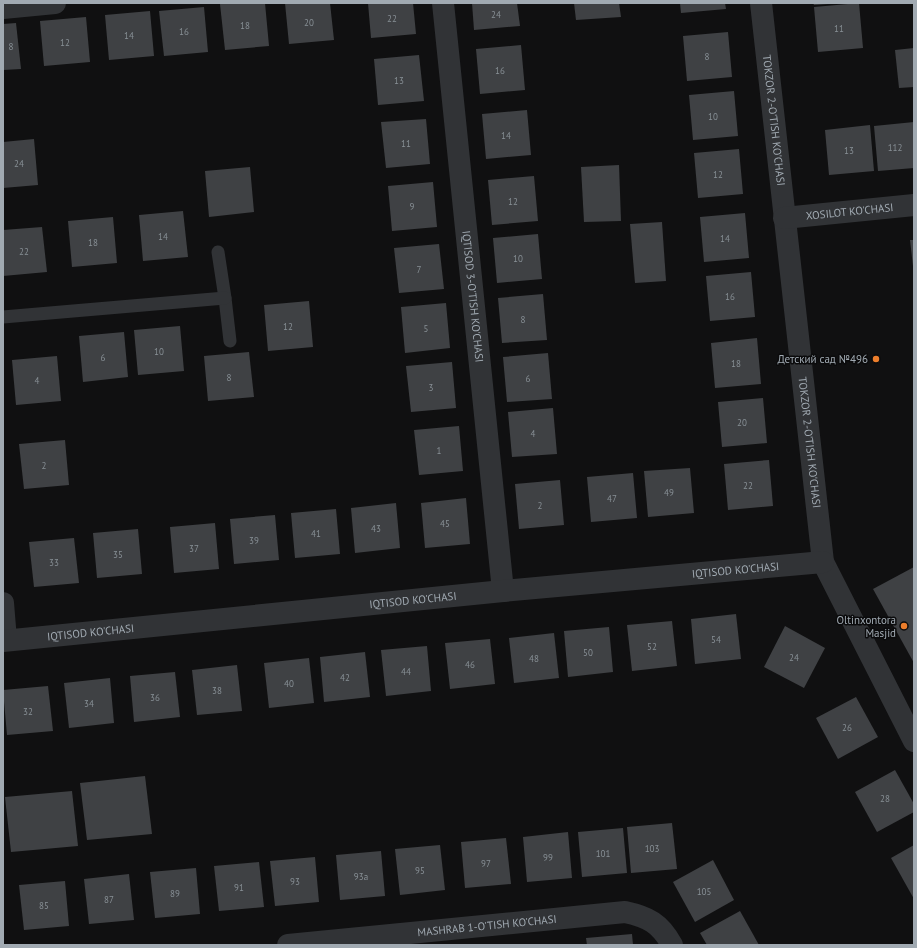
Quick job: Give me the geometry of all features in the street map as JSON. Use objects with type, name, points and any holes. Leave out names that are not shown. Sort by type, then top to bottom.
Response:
[{"type":"street","points":[[3,8],[55,3]]},
{"type":"street","name":"IQTISOD 3-O'TISH KO'CHASI","points":[[443,3],[503,591]]},
{"type":"street","name":"TOKZOR 2-O'TISH KO'CHASI","points":[[761,3],[823,562],[914,741]]},
{"type":"street","name":"XOSILOT KO'CHASI","points":[[784,218],[914,205]]},
{"type":"street","name":"IQTISOD KO'CHASI","points":[[4,641],[503,591],[823,562]]},
{"type":"street","points":[[3,603],[4,641]]},
{"type":"street","name":"MASHRAB 1-O'TISH KO'CHASI","points":[[288,945],[624,912],[641,915],[654,922],[666,933],[672,945]]},
{"type":"lane","points":[[218,252],[230,341]]},
{"type":"lane","points":[[3,317],[225,298]]},
{"type":"building","points":[[265,3],[269,46],[225,50],[220,4]]},
{"type":"building","points":[[285,3],[330,3],[334,40],[289,44]]},
{"type":"building","points":[[368,3],[413,3],[416,34],[371,38]]},
{"type":"building","points":[[472,3],[517,3],[520,26],[474,30]]},
{"type":"building","points":[[574,3],[619,3],[621,17],[576,20]]},
{"type":"building","points":[[680,3],[725,3],[726,9],[681,13]]},
{"type":"building","points":[[813,3],[828,3],[828,4],[814,5]]},
{"type":"building","points":[[859,3],[863,48],[818,52],[814,7]]},
{"type":"building","points":[[204,7],[208,52],[164,56],[159,11]]},
{"type":"building","points":[[150,11],[154,56],[109,60],[105,15]]},
{"type":"building","points":[[86,17],[90,62],[44,66],[40,21]]},
{"type":"building","points":[[16,23],[21,69],[3,70],[3,24]]},
{"type":"building","points":[[728,32],[732,77],[687,81],[683,36]]},
{"type":"building","points":[[521,45],[525,90],[480,94],[476,49]]},
{"type":"building","points":[[914,48],[914,87],[899,88],[895,50]]},
{"type":"building","points":[[419,55],[424,101],[378,105],[374,59]]},
{"type":"building","points":[[734,91],[738,136],[693,140],[689,95]]},
{"type":"building","points":[[527,110],[531,155],[486,159],[482,114]]},
{"type":"building","points":[[426,119],[430,164],[386,168],[381,122]]},
{"type":"building","points":[[914,122],[914,168],[878,171],[874,126]]},
{"type":"building","points":[[870,125],[874,171],[829,175],[825,130]]},
{"type":"building","points":[[34,139],[38,185],[3,188],[3,142]]},
{"type":"building","points":[[739,149],[743,194],[698,198],[694,153]]},
{"type":"building","points":[[619,165],[621,221],[584,222],[581,167]]},
{"type":"building","points":[[250,167],[254,212],[209,217],[205,171]]},
{"type":"building","points":[[534,176],[538,221],[492,225],[488,180]]},
{"type":"building","points":[[433,182],[437,227],[392,231],[388,186]]},
{"type":"building","points":[[183,211],[188,257],[143,261],[139,215]]},
{"type":"building","points":[[745,213],[749,258],[704,262],[700,217]]},
{"type":"building","points":[[113,217],[117,263],[72,267],[68,221]]},
{"type":"building","points":[[662,222],[666,281],[635,283],[630,224]]},
{"type":"building","points":[[42,227],[47,272],[3,276],[3,230]]},
{"type":"building","points":[[538,234],[542,279],[497,283],[493,238]]},
{"type":"building","points":[[910,240],[914,240],[914,266],[913,266]]},
{"type":"building","points":[[439,244],[444,289],[399,293],[394,248]]},
{"type":"building","points":[[751,272],[755,317],[710,321],[706,276]]},
{"type":"building","points":[[543,294],[547,340],[502,343],[498,298]]},
{"type":"building","points":[[309,301],[313,347],[268,351],[264,305]]},
{"type":"building","points":[[446,303],[450,348],[405,353],[401,307]]},
{"type":"building","points":[[180,326],[184,371],[138,375],[134,330]]},
{"type":"building","points":[[124,332],[128,377],[83,382],[79,336]]},
{"type":"building","points":[[757,338],[761,384],[715,388],[711,343]]},
{"type":"building","points":[[249,352],[254,397],[208,401],[204,356]]},
{"type":"building","points":[[548,353],[552,399],[507,402],[503,357]]},
{"type":"building","points":[[57,356],[61,401],[16,405],[12,360]]},
{"type":"building","points":[[452,362],[456,408],[411,412],[406,366]]},
{"type":"building","points":[[763,398],[767,443],[722,447],[718,402]]},
{"type":"building","points":[[553,408],[557,454],[512,457],[508,412]]},
{"type":"building","points":[[459,426],[463,471],[419,475],[414,430]]},
{"type":"building","points":[[65,440],[69,485],[24,489],[19,444]]},
{"type":"building","points":[[769,460],[773,506],[728,510],[724,464]]},
{"type":"building","points":[[690,468],[694,513],[648,517],[644,471]]},
{"type":"building","points":[[633,473],[637,518],[591,522],[587,477]]},
{"type":"building","points":[[560,480],[564,525],[519,529],[515,484]]},
{"type":"building","points":[[466,498],[470,544],[425,548],[421,503]]},
{"type":"building","points":[[396,503],[400,548],[355,553],[351,508]]},
{"type":"building","points":[[336,509],[340,554],[295,558],[291,513]]},
{"type":"building","points":[[275,515],[279,560],[234,564],[230,519]]},
{"type":"building","points":[[215,523],[219,569],[174,573],[170,527]]},
{"type":"building","points":[[138,529],[142,574],[97,578],[93,533]]},
{"type":"building","points":[[74,538],[79,583],[34,587],[29,542]]},
{"type":"building","name":"Oltinxontora Masjid","points":[[914,567],[914,663],[873,589]]},
{"type":"building","points":[[736,614],[741,659],[695,664],[691,619]]},
{"type":"building","points":[[672,621],[677,666],[632,671],[627,625]]},
{"type":"building","points":[[785,626],[825,648],[804,688],[764,667]]},
{"type":"building","points":[[609,627],[613,672],[568,677],[564,631]]},
{"type":"building","points":[[554,633],[559,678],[514,683],[509,638]]},
{"type":"building","points":[[490,639],[495,684],[450,689],[445,643]]},
{"type":"building","points":[[427,646],[431,691],[386,696],[381,650]]},
{"type":"building","points":[[365,652],[370,697],[324,702],[320,657]]},
{"type":"building","points":[[309,658],[314,703],[269,708],[264,663]]},
{"type":"building","points":[[237,665],[242,711],[197,715],[192,670]]},
{"type":"building","points":[[175,672],[180,717],[134,722],[130,676]]},
{"type":"building","points":[[110,678],[114,723],[69,728],[64,683]]},
{"type":"building","points":[[48,686],[53,731],[7,735],[3,690]]},
{"type":"building","points":[[856,697],[878,737],[838,759],[816,718]]},
{"type":"building","points":[[895,770],[914,804],[914,812],[877,832],[855,792]]},
{"type":"building","points":[[145,776],[152,834],[87,840],[80,783]]},
{"type":"building","points":[[72,791],[78,846],[11,852],[5,797]]},
{"type":"building","points":[[672,823],[677,869],[631,873],[627,827]]},
{"type":"building","points":[[623,828],[627,873],[582,877],[578,832]]},
{"type":"building","points":[[568,832],[572,878],[527,882],[523,837]]},
{"type":"building","points":[[506,838],[511,884],[465,888],[461,842]]},
{"type":"building","points":[[440,845],[445,890],[400,895],[395,849]]},
{"type":"building","points":[[914,845],[914,899],[891,858]]},
{"type":"building","points":[[381,851],[385,896],[340,900],[336,855]]},
{"type":"building","points":[[315,857],[319,902],[275,906],[270,861]]},
{"type":"building","points":[[713,860],[734,900],[695,922],[673,882]]},
{"type":"building","points":[[259,862],[264,907],[219,911],[214,866]]},
{"type":"building","points":[[196,868],[200,914],[155,918],[150,872]]},
{"type":"building","points":[[129,874],[134,920],[89,924],[84,879]]},
{"type":"building","points":[[65,881],[69,926],[24,930],[19,885]]},
{"type":"building","points":[[740,911],[759,945],[707,945],[700,933]]},
{"type":"building","points":[[632,934],[633,945],[587,945],[586,938]]},
{"type":"place","name":"Детский сад №496","points":[[876,359]]},
{"type":"place","name":"Oltinxontora Masjid","points":[[904,626]]}]
